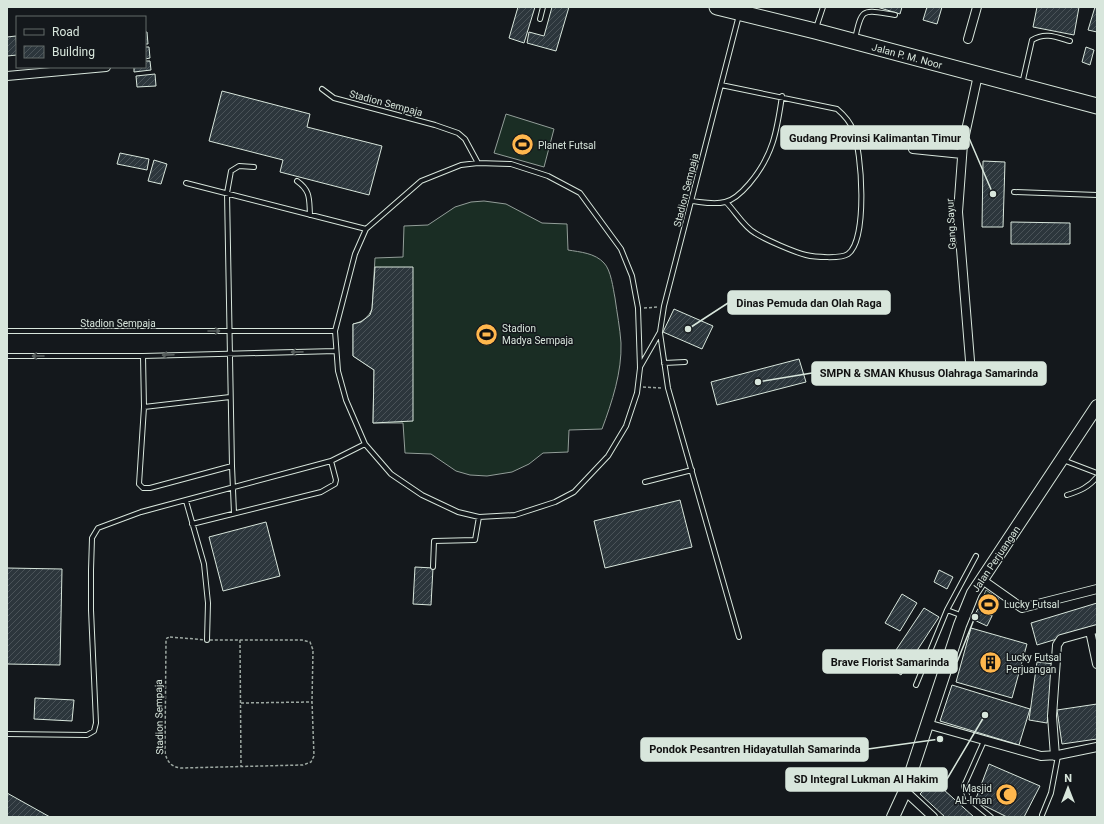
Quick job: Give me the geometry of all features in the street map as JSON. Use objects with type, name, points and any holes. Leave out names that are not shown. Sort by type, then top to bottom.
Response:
[{"type":"highway","name":"Jalan P. M. Noor","points":[[717,7],[815,31],[1097,106]]},
{"type":"street","points":[[968,39],[977,7]]},
{"type":"street","points":[[7,76],[95,68]]},
{"type":"street","name":"Gang Sayur","points":[[971,373],[958,212],[962,154],[978,74]]},
{"type":"street","points":[[913,148],[962,154]]},
{"type":"street","name":"Jalan Perjuangan","points":[[893,817],[905,791],[963,616],[981,579],[1097,406]]},
{"type":"street","points":[[981,579],[1022,608],[1038,606],[1097,589]]},
{"type":"street","points":[[1056,756],[1052,716],[1057,644],[1061,639],[1093,630],[1097,664]]},
{"type":"street","points":[[928,724],[1041,756],[1056,756],[1097,748]]},
{"type":"street","points":[[905,791],[933,817]]},
{"type":"lane","points":[[540,19],[543,7]]},
{"type":"lane","points":[[815,31],[823,7]]},
{"type":"lane","points":[[855,42],[860,18],[863,13],[868,11],[895,16]]},
{"type":"lane","name":"Stadion Sempaja","points":[[640,368],[660,332],[664,306],[739,12]]},
{"type":"lane","points":[[1022,86],[1032,40],[1040,35],[1049,35],[1070,41]]},
{"type":"lane","points":[[721,85],[782,96],[837,109],[848,119],[854,131],[859,162],[861,219],[859,236],[847,255],[834,257],[806,255],[754,233],[726,202]]},
{"type":"lane","name":"Stadion Sempaja","points":[[322,89],[334,98],[435,125],[458,133],[465,139],[478,163]]},
{"type":"lane","points":[[691,201],[710,204],[726,202],[743,191],[768,159],[777,133],[782,96]]},
{"type":"lane","name":"Stadion Sempaja","points":[[460,164],[511,164],[548,176],[580,193],[621,249],[632,276],[638,308],[640,368],[638,387],[626,426],[608,456],[574,492],[555,502],[515,516],[479,517],[458,512],[422,495],[391,474],[365,444],[346,400],[338,371],[335,331],[355,254],[366,230],[421,181],[460,164]]},
{"type":"lane","points":[[234,514],[230,397],[227,193],[231,171],[239,166],[254,167]]},
{"type":"lane","points":[[297,181],[305,187],[308,192],[310,215]]},
{"type":"lane","points":[[186,183],[366,230]]},
{"type":"lane","points":[[1014,192],[1097,195]]},
{"type":"lane","name":"Stadion Sempaja","points":[[7,331],[335,331]]},
{"type":"lane","points":[[660,332],[668,388],[739,637]]},
{"type":"lane","points":[[7,356],[143,356],[336,351]]},
{"type":"lane","points":[[143,356],[144,407],[138,481],[143,488],[150,488],[232,466]]},
{"type":"lane","points":[[664,363],[685,362]]},
{"type":"lane","points":[[144,407],[230,397]]},
{"type":"lane","points":[[7,734],[87,735],[94,731],[96,723],[95,662],[91,610],[92,538],[98,528],[141,512],[330,461],[365,444]]},
{"type":"lane","points":[[1062,460],[1068,464],[1097,473]]},
{"type":"lane","points":[[192,524],[321,492],[331,488],[335,484],[336,480],[330,461]]},
{"type":"lane","points":[[645,482],[692,470]]},
{"type":"lane","points":[[1067,495],[1082,490],[1092,484],[1097,476]]},
{"type":"lane","points":[[186,501],[204,564],[208,603],[207,640]]},
{"type":"lane","points":[[433,567],[434,542],[475,540],[479,517]]},
{"type":"lane","points":[[916,685],[947,610],[976,556]]},
{"type":"lane","points":[[947,610],[963,616]]},
{"type":"lane","points":[[984,741],[964,786],[968,798],[991,817]]},
{"type":"lane","points":[[1042,815],[1051,793],[1056,756]]},
{"type":"path","points":[[638,308],[664,306]]},
{"type":"path","points":[[638,387],[668,388]]},
{"type":"path","name":"Stadion Sempaja","points":[[167,638],[207,640],[302,640],[310,642],[313,650],[312,702],[314,756],[311,762],[303,765],[181,768],[169,763],[166,758],[167,638]]},
{"type":"path","points":[[240,640],[241,766]]},
{"type":"path","points":[[240,703],[312,702]]},
{"type":"green space","name":"Planet Futsal","points":[[506,114],[554,129],[544,167],[494,153]]},
{"type":"green space","name":"Stadion Madya Sempaja","points":[[484,201],[506,204],[542,223],[567,224],[568,250],[596,257],[604,263],[608,270],[615,298],[621,343],[618,376],[613,398],[602,429],[569,430],[568,452],[543,453],[529,464],[512,472],[487,476],[470,475],[456,471],[431,454],[405,453],[403,423],[373,423],[374,370],[353,356],[353,324],[364,319],[369,315],[372,309],[375,258],[403,257],[404,226],[428,225],[455,207],[471,202]]},
{"type":"green space","name":"Lucky Futsal","points":[[986,590],[999,599],[992,616],[978,609]]},
{"type":"building","points":[[518,7],[535,7],[524,43],[509,38]]},
{"type":"building","points":[[552,7],[569,7],[556,51],[527,43],[529,32],[544,36]]},
{"type":"building","points":[[877,7],[902,7],[900,14]]},
{"type":"building","points":[[927,7],[942,7],[937,24],[923,20]]},
{"type":"building","points":[[1037,7],[1079,7],[1074,35],[1033,27]]},
{"type":"building","points":[[1095,7],[1097,7],[1097,32],[1088,30]]},
{"type":"building","points":[[146,32],[147,32],[148,44],[146,44]]},
{"type":"building","points":[[16,36],[16,55],[7,56],[7,37]]},
{"type":"building","points":[[146,47],[149,47],[150,58],[146,59]]},
{"type":"building","points":[[1086,47],[1094,50],[1090,65],[1082,62]]},
{"type":"building","points":[[146,61],[150,61],[151,70],[134,72],[134,68],[146,68]]},
{"type":"building","points":[[155,74],[156,86],[137,87],[136,76]]},
{"type":"building","points":[[222,91],[310,114],[307,127],[382,146],[369,195],[280,172],[283,160],[209,141]]},
{"type":"building","points":[[120,153],[149,159],[147,170],[117,164]]},
{"type":"building","points":[[154,160],[167,164],[161,184],[148,181]]},
{"type":"building","points":[[983,161],[1005,162],[1003,227],[982,227]]},
{"type":"building","points":[[1011,222],[1070,223],[1070,244],[1011,244]]},
{"type":"building","points":[[375,267],[413,267],[413,421],[373,423],[374,370],[353,356],[353,324],[361,322],[370,315],[372,309]]},
{"type":"building","points":[[674,309],[713,326],[702,349],[663,332]]},
{"type":"building","points":[[799,359],[806,382],[717,405],[711,382]]},
{"type":"building","points":[[680,500],[692,547],[605,568],[594,521]]},
{"type":"building","points":[[266,522],[280,576],[223,591],[209,537]]},
{"type":"building","points":[[415,567],[433,568],[431,605],[413,604]]},
{"type":"building","points":[[7,568],[62,569],[60,665],[7,664]]},
{"type":"building","points":[[939,570],[953,577],[947,589],[934,582]]},
{"type":"building","points":[[902,594],[917,603],[900,631],[885,623]]},
{"type":"building","points":[[1097,603],[1097,627],[1037,645],[1031,623]]},
{"type":"building","points":[[924,608],[939,617],[901,675],[886,665]]},
{"type":"building","points":[[978,609],[992,616],[987,626],[972,619]]},
{"type":"building","name":"Lucky Futsal Perjuangan","points":[[971,628],[1027,644],[1012,698],[956,682]]},
{"type":"building","points":[[1037,662],[1055,664],[1047,723],[1029,720]]},
{"type":"building","points":[[952,685],[1030,709],[1019,745],[940,721]]},
{"type":"building","points":[[35,698],[74,700],[72,721],[34,719]]},
{"type":"building","points":[[1097,704],[1097,739],[1062,744],[1057,710]]},
{"type":"building","name":"Masjid AL-Iman","points":[[989,764],[1040,786],[1024,817],[1007,817],[975,801]]},
{"type":"building","points":[[933,780],[974,817],[945,817],[920,794]]},
{"type":"building","points":[[7,793],[50,817],[7,817]]},
{"type":"place","name":"Planet Futsal","points":[[523,145]]},
{"type":"place","name":"Gudang Provinsi Kalimantan Timur","points":[[993,194]]},
{"type":"place","name":"Dinas Pemuda dan Olah Raga","points":[[688,329]]},
{"type":"place","name":"Stadion Madya Sempaja","points":[[486,334]]},
{"type":"place","name":"SMPN & SMAN Khusus Olahraga Samarinda","points":[[758,382]]},
{"type":"place","name":"Lucky Futsal","points":[[989,604]]},
{"type":"place","name":"Brave Florist Samarinda","points":[[975,617]]},
{"type":"place","name":"Lucky Futsal Perjuangan","points":[[991,663]]},
{"type":"place","name":"SD Integral Lukman Al Hakim","points":[[985,715]]},
{"type":"place","name":"Pondok Pesantren Hidayatullah Samarinda","points":[[940,739]]},
{"type":"place","name":"Masjid AL-Iman","points":[[1007,794]]}]
